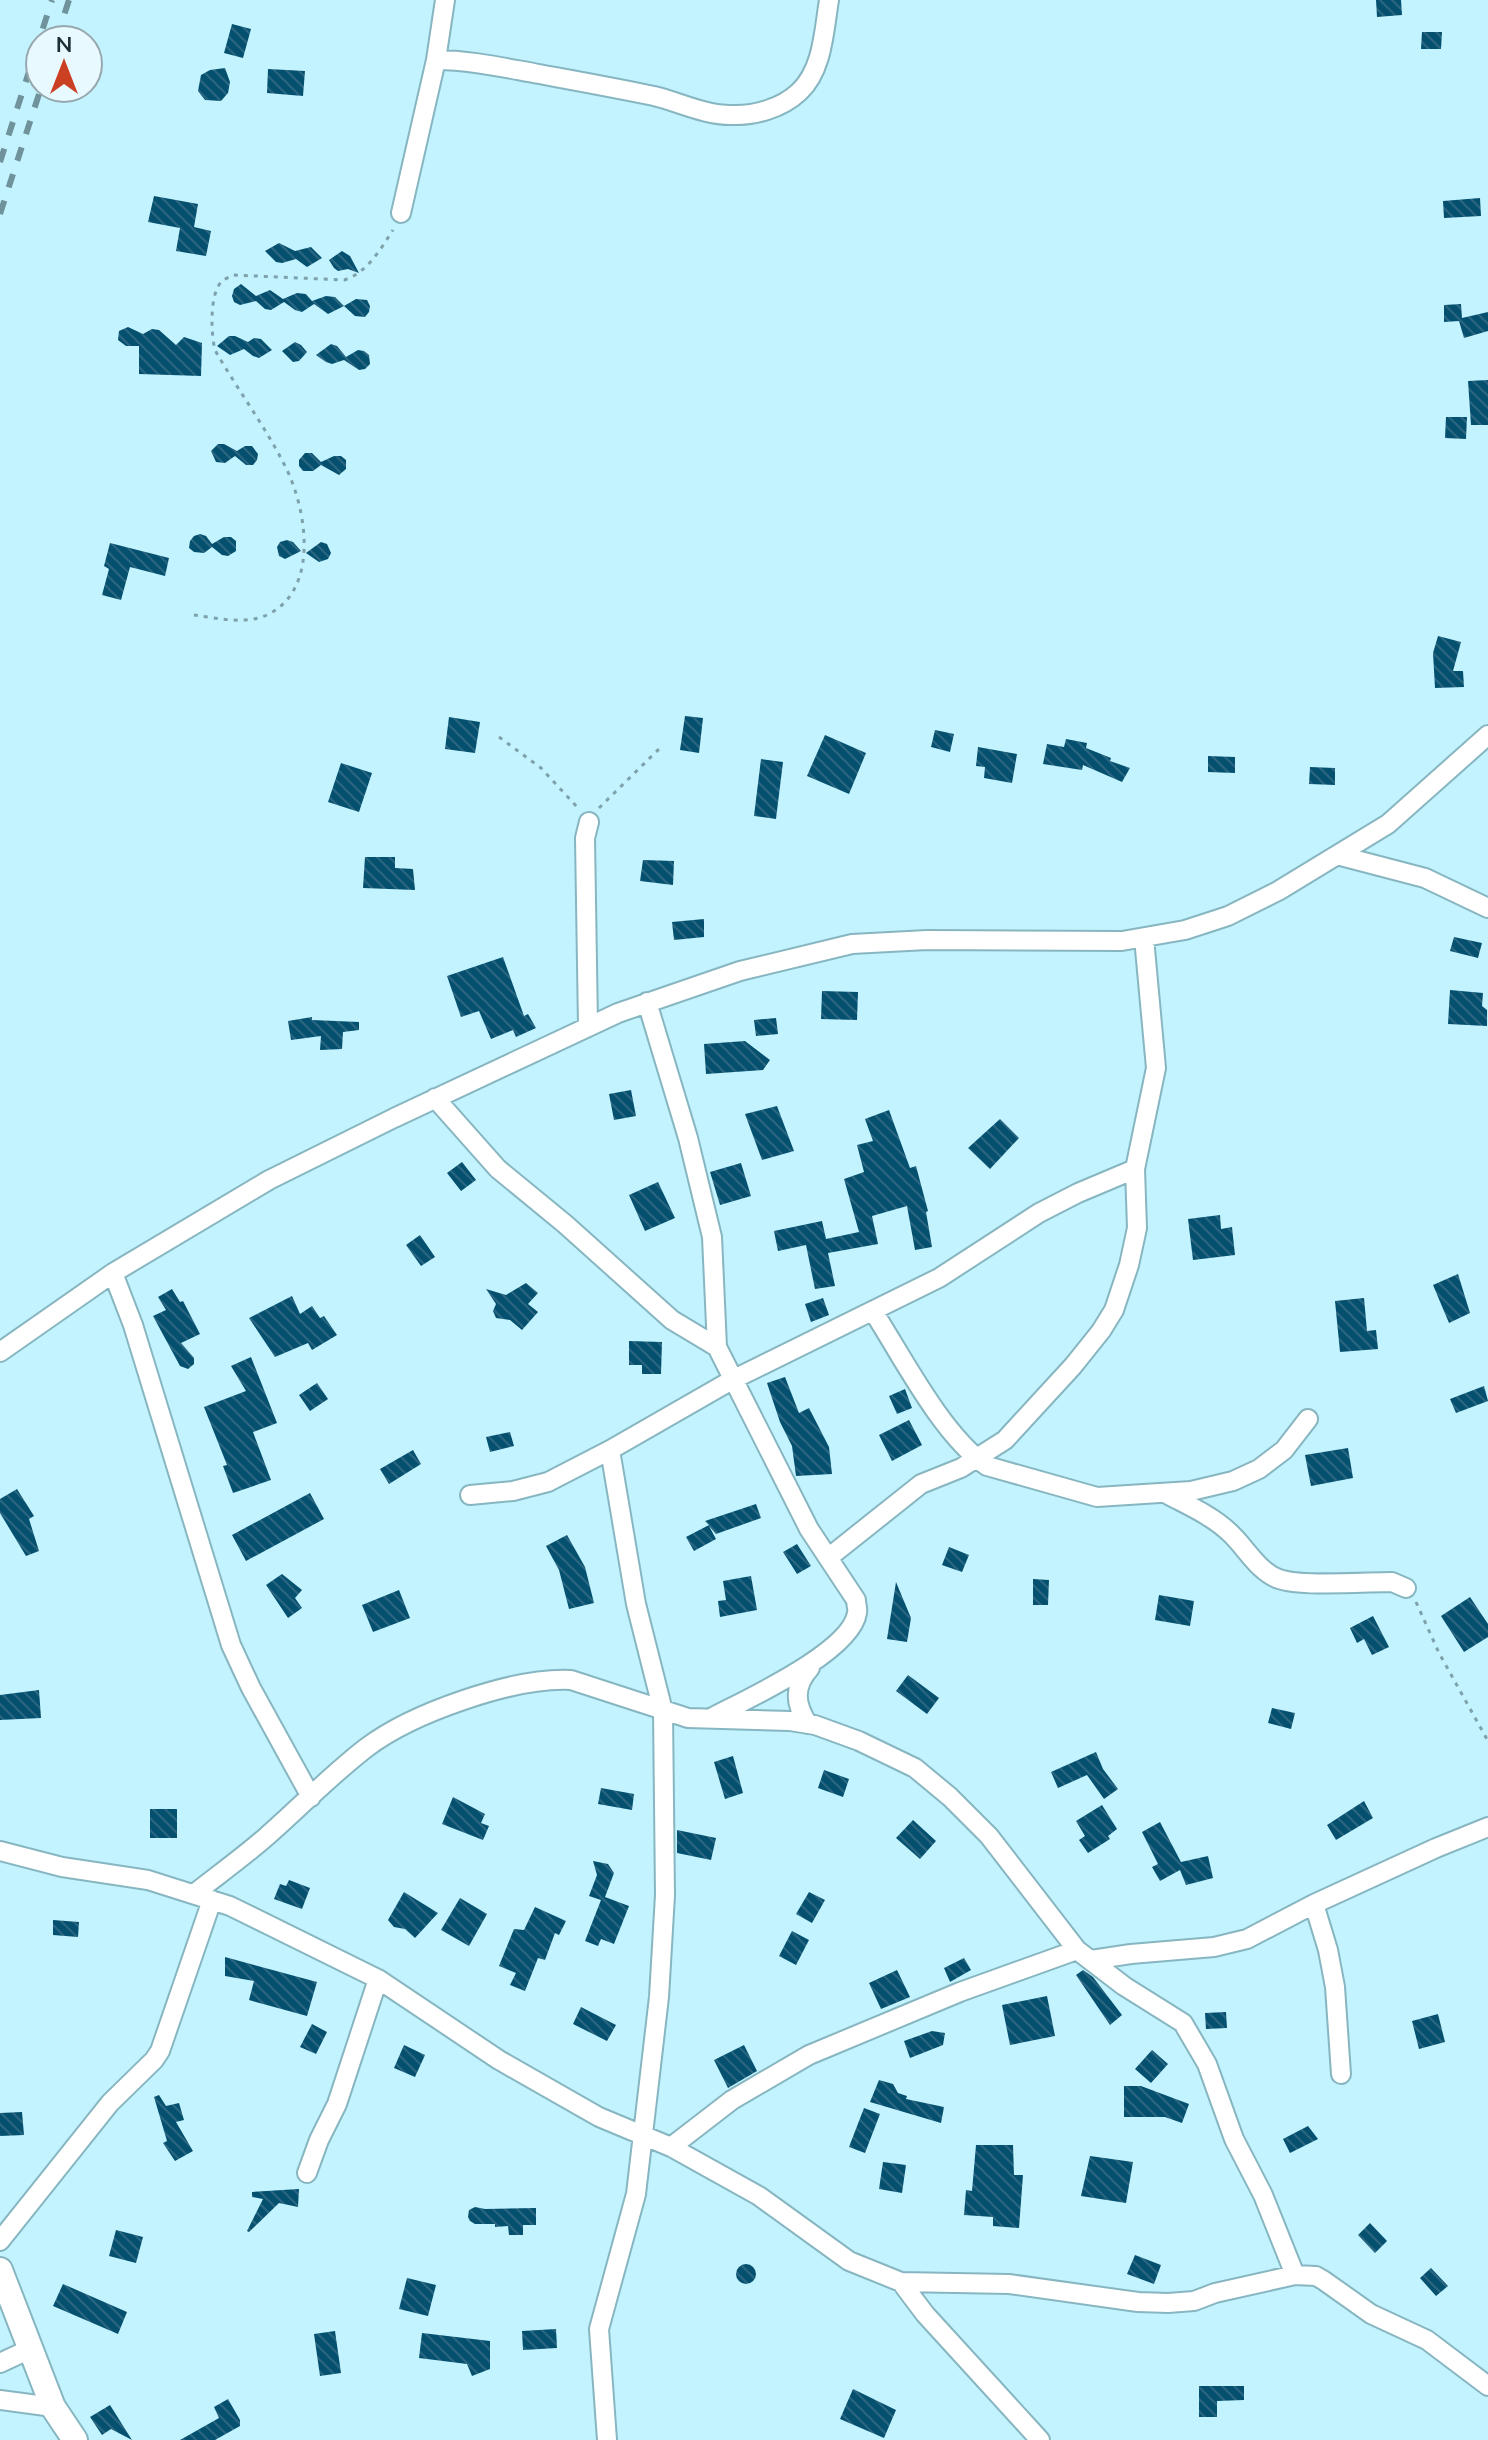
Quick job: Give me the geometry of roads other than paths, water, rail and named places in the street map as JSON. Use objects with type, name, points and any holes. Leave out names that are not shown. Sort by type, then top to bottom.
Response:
[{"type":"street","points":[[401,213],[436,60],[445,0]]},
{"type":"street","points":[[436,60],[485,64],[614,88],[705,112],[752,114],[788,101],[810,78],[818,60],[829,0]]},
{"type":"street","points":[[0,1352],[113,1273],[269,1180],[588,1026],[647,1002],[740,971],[852,944],[892,941],[1122,941],[1185,930],[1228,916],[1278,891],[1388,824],[1488,735]]},
{"type":"street","points":[[588,1026],[585,838],[589,822]]},
{"type":"street","points":[[1337,855],[1425,878],[1488,908]]},
{"type":"street","points":[[828,1558],[921,1484],[977,1459],[1005,1440],[1101,1331],[1114,1310],[1137,1228],[1135,1169],[1156,1068],[1144,938]]},
{"type":"street","points":[[647,1002],[688,1138],[712,1237],[717,1347],[809,1529],[856,1600],[857,1613],[845,1636],[796,1673],[708,1720]]},
{"type":"street","points":[[435,1098],[498,1169],[672,1320],[717,1347]]},
{"type":"street","points":[[470,1495],[513,1491],[548,1482],[732,1380],[939,1278],[1039,1213],[1135,1169]]},
{"type":"street","points":[[113,1273],[133,1325],[231,1645],[311,1797]]},
{"type":"street","points":[[873,1311],[951,1431],[977,1459],[987,1466],[1097,1497],[1165,1493],[1233,1481],[1259,1469],[1284,1450],[1308,1419]]},
{"type":"street","points":[[607,2440],[599,2329],[636,2194],[659,1997],[665,1895],[663,1711],[636,1604],[630,1554],[610,1450]]},
{"type":"street","points":[[1165,1493],[1221,1526],[1264,1569],[1279,1579],[1297,1582],[1392,1582],[1406,1588]]},
{"type":"street","points":[[808,1724],[797,1703],[797,1690],[802,1677],[819,1657]]},
{"type":"street","points":[[0,2241],[110,2103],[160,2051],[203,1897],[366,1748],[388,1733],[441,1709],[502,1689],[552,1679],[571,1680],[639,1700],[663,1711],[708,1720],[808,1724],[859,1741],[915,1768],[989,1836],[1084,1955],[1124,1986],[1183,2023],[1194,2037],[1219,2090],[1234,2139],[1263,2195],[1295,2275]]},
{"type":"street","points":[[671,2147],[732,2100],[809,2055],[960,1992],[1084,1955],[1214,1947],[1247,1939],[1314,1904],[1488,1827]]},
{"type":"street","points":[[0,1851],[62,1867],[148,1880],[203,1897],[272,1926],[378,1979],[499,2060],[599,2117],[645,2134],[759,2196],[849,2261],[901,2282],[1009,2284],[1138,2302],[1168,2303],[1194,2301],[1295,2275],[1316,2276],[1371,2314],[1427,2340],[1488,2386]]},
{"type":"street","points":[[1314,1904],[1335,1987],[1341,2074]]},
{"type":"street","points":[[307,2173],[337,2104],[378,1979]]},
{"type":"street","points":[[0,2270],[53,2407],[75,2440]]},
{"type":"street","points":[[901,2282],[925,2314],[1040,2440]]},
{"type":"street","points":[[0,2363],[30,2349]]},
{"type":"street","points":[[0,2400],[53,2407]]},
{"type":"railway","points":[[0,162],[52,0]]},
{"type":"railway","points":[[61,24],[69,0]]},
{"type":"railway","points":[[0,214],[36,104]]}]
